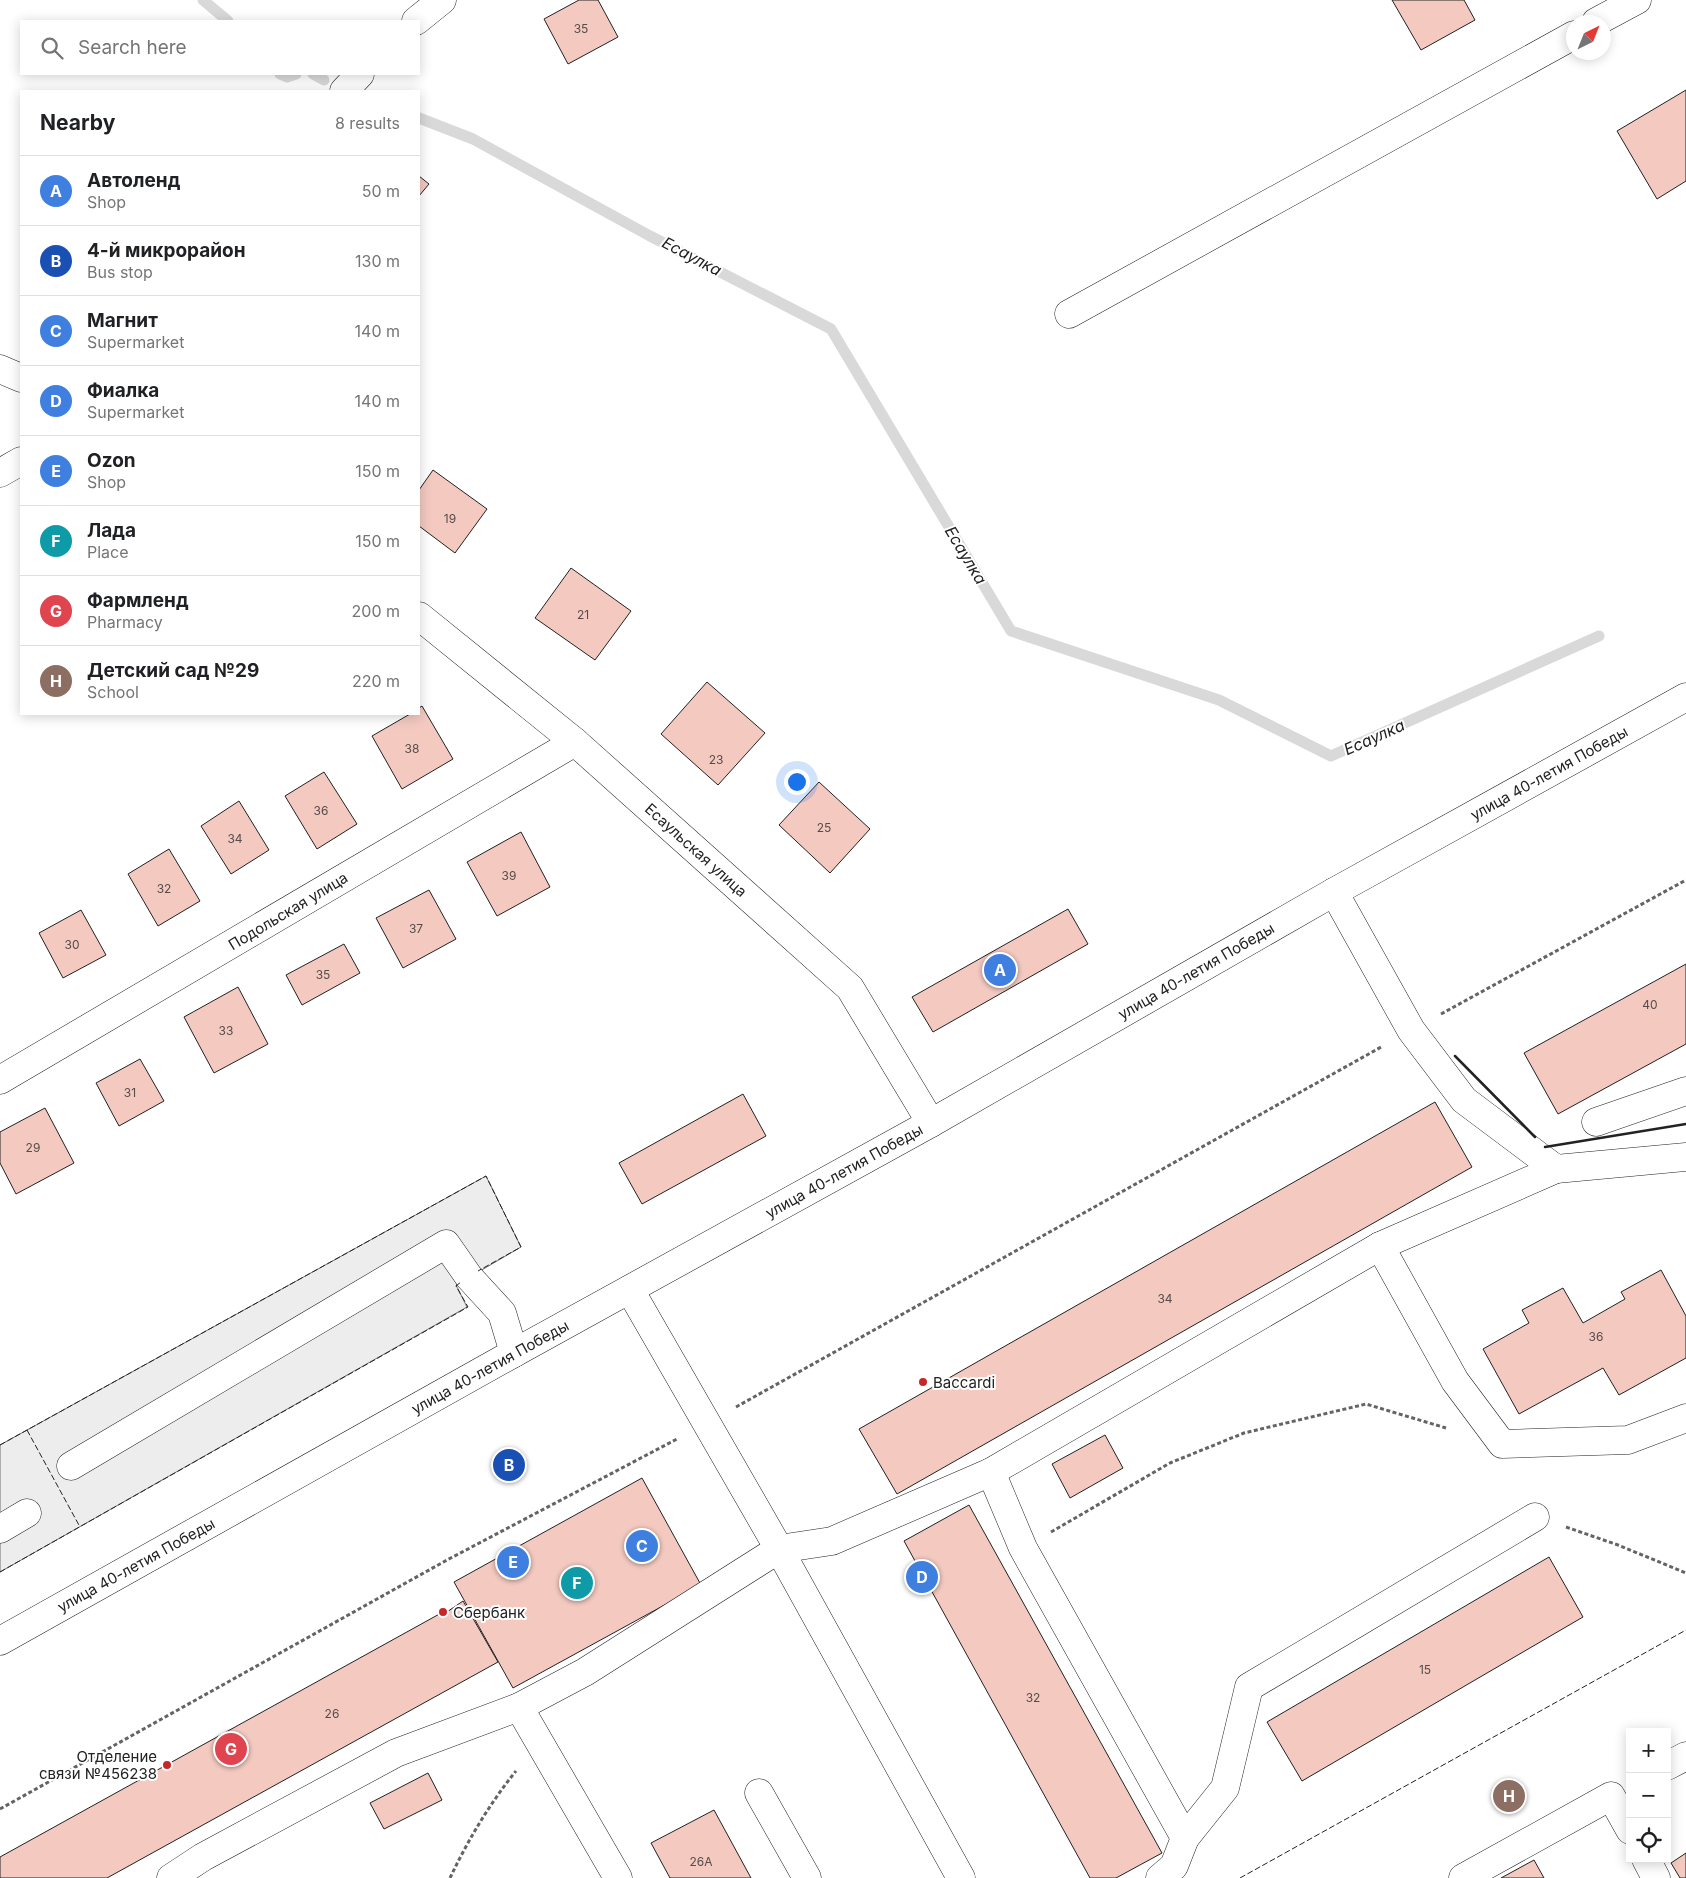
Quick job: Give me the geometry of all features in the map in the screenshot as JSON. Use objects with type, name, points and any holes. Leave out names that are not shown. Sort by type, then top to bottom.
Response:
[{"type":"street","points":[[417,20],[442,0]]},
{"type":"street","points":[[1609,15],[1637,0]]},
{"type":"street","points":[[1069,314],[1566,39]]},
{"type":"street","points":[[345,90],[359,75]]},
{"type":"street","points":[[0,369],[20,378]]},
{"type":"street","points":[[0,473],[20,462]]},
{"type":"street","name":"Есаульская улица","points":[[420,617],[575,742],[850,988],[930,1123]]},
{"type":"street","name":"улица 40-летия Победы","points":[[0,1641],[930,1123],[1334,892],[1686,697]]},
{"type":"street","name":"Подольская улица","points":[[0,1080],[575,742]]},
{"type":"street","points":[[1334,892],[1411,1030],[1464,1100],[1556,1169]]},
{"type":"street","points":[[1596,1122],[1686,1092]]},
{"type":"street","points":[[171,1878],[204,1857],[396,1753],[519,1708],[584,1672],[779,1549],[832,1541],[991,1472],[1380,1246],[1556,1169],[1686,1157]]},
{"type":"street","points":[[71,1466],[446,1244],[469,1277],[502,1313],[514,1353]]},
{"type":"street","points":[[1380,1246],[1455,1381],[1502,1444],[1628,1440],[1686,1418]]},
{"type":"street","points":[[630,1290],[779,1549],[962,1878]]},
{"type":"street","points":[[991,1472],[1023,1548],[1185,1838]]},
{"type":"street","points":[[0,1529],[27,1513]]},
{"type":"street","points":[[1160,1878],[1174,1866],[1185,1838],[1225,1788],[1249,1688],[1534,1517]]},
{"type":"street","points":[[519,1708],[618,1878]]},
{"type":"street","points":[[1671,1764],[1686,1756]]},
{"type":"street","points":[[1463,1878],[1620,1791],[1627,1818]]},
{"type":"street","points":[[760,1793],[807,1878]]},
{"type":"street","points":[[1648,1863],[1656,1878]]},
{"type":"path","points":[[0,1809],[447,1560],[707,1423],[1411,1030],[1686,880]]},
{"type":"path","points":[[1023,1548],[1170,1463],[1244,1433],[1366,1404],[1448,1428]]},
{"type":"path","points":[[1534,1517],[1618,1545],[1686,1573]]},
{"type":"path","points":[[450,1878],[464,1848],[500,1791],[539,1742]]},
{"type":"shaded area","points":[[486,1176],[521,1247],[456,1285],[467,1307],[0,1572],[0,1445]]},
{"type":"building","points":[[579,0],[598,0],[618,37],[568,64],[544,19]]},
{"type":"building","points":[[1392,0],[1464,0],[1475,20],[1421,50]]},
{"type":"building","points":[[1686,90],[1686,181],[1657,199],[1617,131]]},
{"type":"building","points":[[420,177],[429,184],[420,195]]},
{"type":"building","points":[[433,470],[487,509],[455,553],[420,527],[420,489]]},
{"type":"building","points":[[571,568],[631,611],[595,660],[535,618]]},
{"type":"building","points":[[707,682],[765,733],[718,785],[661,734]]},
{"type":"building","points":[[422,706],[453,759],[402,789],[372,736],[408,715],[420,715],[420,707]]},
{"type":"building","points":[[324,772],[357,824],[317,849],[285,796]]},
{"type":"building","points":[[819,782],[870,829],[830,873],[779,825]]},
{"type":"building","points":[[239,801],[269,850],[231,874],[201,826]]},
{"type":"building","points":[[521,832],[550,887],[497,916],[467,862]]},
{"type":"building","points":[[169,849],[200,901],[158,926],[128,874]]},
{"type":"building","points":[[429,890],[456,939],[403,968],[376,918]]},
{"type":"building","points":[[1068,909],[1088,944],[933,1032],[912,997]]},
{"type":"building","points":[[81,910],[106,955],[63,978],[39,933]]},
{"type":"building","points":[[344,944],[360,973],[302,1005],[286,975]]},
{"type":"building","points":[[1686,964],[1686,1044],[1558,1114],[1524,1053]]},
{"type":"building","points":[[238,987],[268,1044],[214,1073],[184,1017]]},
{"type":"building","points":[[140,1059],[164,1101],[119,1126],[96,1083]]},
{"type":"building","points":[[743,1094],[766,1136],[642,1204],[619,1163]]},
{"type":"building","points":[[1435,1102],[1472,1167],[897,1494],[859,1429]]},
{"type":"building","points":[[45,1108],[74,1163],[16,1194],[0,1163],[0,1132]]},
{"type":"building","points":[[1661,1270],[1686,1316],[1686,1358],[1619,1395],[1603,1368],[1519,1414],[1483,1349],[1529,1323],[1522,1310],[1563,1288],[1583,1323],[1625,1299],[1621,1292]]},
{"type":"building","points":[[1105,1435],[1123,1468],[1070,1498],[1052,1464]]},
{"type":"building","points":[[642,1478],[701,1585],[513,1688],[454,1582]]},
{"type":"building","points":[[969,1505],[1162,1853],[1116,1878],[1090,1878],[904,1541]]},
{"type":"building","points":[[1549,1557],[1583,1617],[1302,1781],[1267,1722]]},
{"type":"building","points":[[463,1601],[498,1662],[107,1878],[0,1878],[0,1857],[443,1612],[441,1616]]},
{"type":"building","points":[[428,1773],[442,1800],[384,1829],[370,1803]]},
{"type":"building","points":[[714,1810],[751,1878],[670,1878],[651,1843]]},
{"type":"building","points":[[1686,1853],[1686,1878],[1680,1878],[1671,1863]]},
{"type":"building","points":[[1534,1860],[1544,1878],[1501,1878]]},
{"type":"waterway","name":"Есаулка","points":[[203,0],[227,20]]},
{"type":"waterway","name":"Есаулка","points":[[282,75],[287,77],[293,75]]},
{"type":"waterway","name":"Есаулка","points":[[315,75],[324,80]]},
{"type":"waterway","name":"Есаулка","points":[[420,118],[473,139],[650,236],[831,329],[1011,631],[1219,700],[1331,756],[1599,636]]},
{"type":"fence","points":[[0,1445],[486,1176],[521,1247],[478,1271]]},
{"type":"fence","points":[[0,1572],[468,1307],[456,1286],[461,1282]]},
{"type":"fence","points":[[27,1430],[80,1527]]},
{"type":"fence","points":[[1240,1878],[1686,1630]]},
{"type":"wall","points":[[1455,1056],[1535,1137]]},
{"type":"wall","points":[[1545,1147],[1686,1124]]},
{"type":"place","name":"Автоленд","points":[[1000,970]]},
{"type":"place","name":"Baccardi","points":[[923,1382]]},
{"type":"place","name":"4-й микрорайон","points":[[509,1465]]},
{"type":"place","name":"Магнит","points":[[642,1546]]},
{"type":"place","name":"Ozon","points":[[513,1562]]},
{"type":"place","name":"Фиалка","points":[[922,1577]]},
{"type":"place","name":"Лада","points":[[577,1583]]},
{"type":"place","name":"Сбербанк","points":[[443,1612]]},
{"type":"place","name":"Фармленд","points":[[231,1749]]},
{"type":"place","name":"Отделение связи №456238","points":[[167,1765]]},
{"type":"place","name":"Детский сад №29","points":[[1509,1796]]}]
